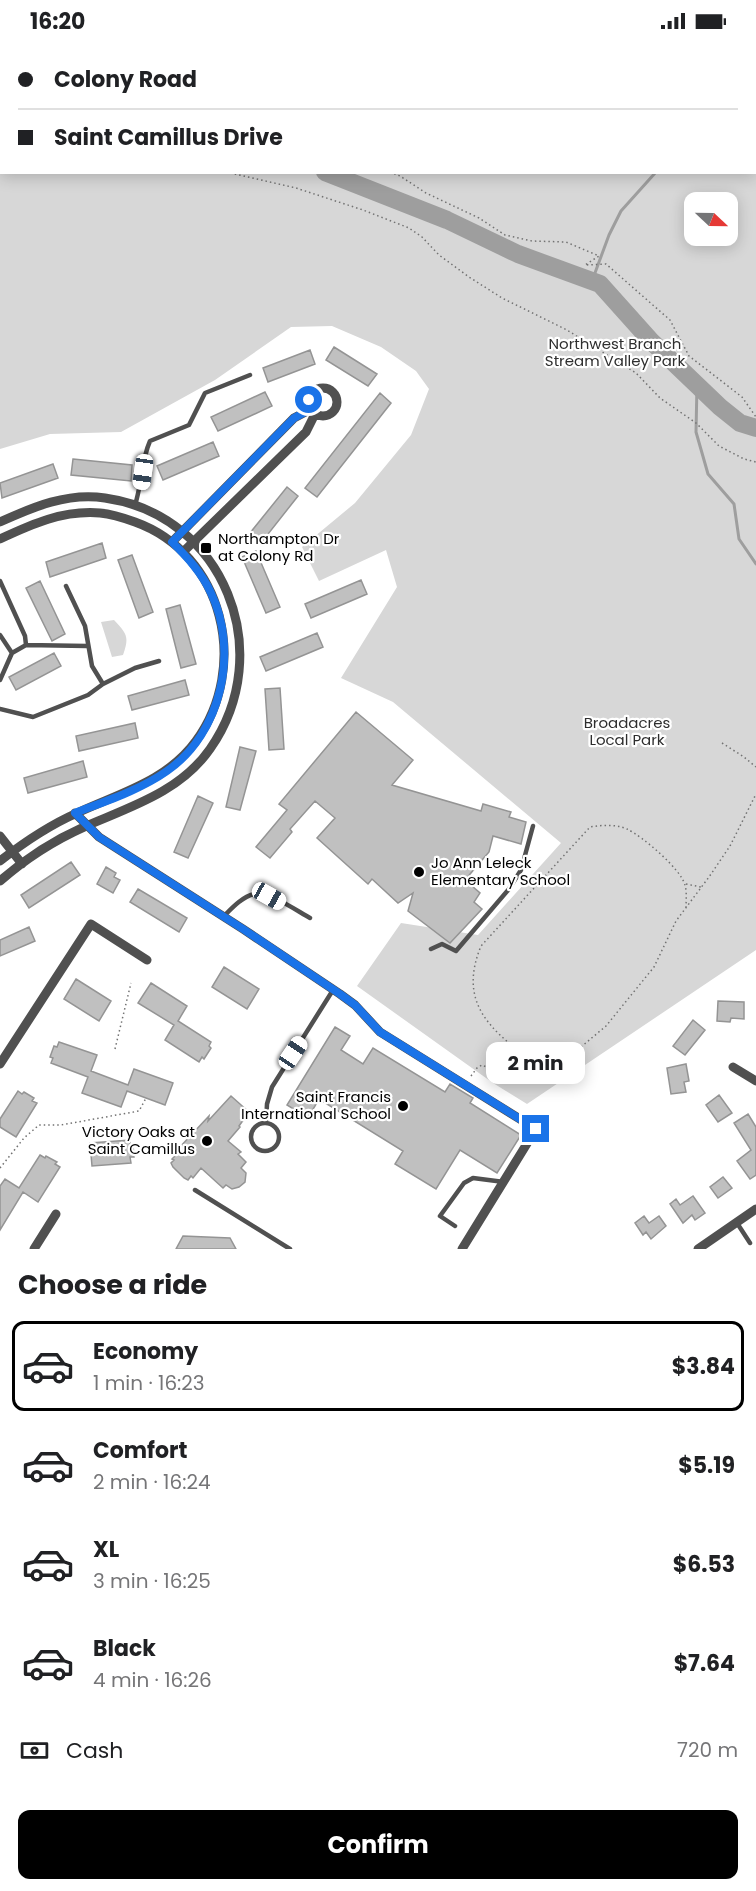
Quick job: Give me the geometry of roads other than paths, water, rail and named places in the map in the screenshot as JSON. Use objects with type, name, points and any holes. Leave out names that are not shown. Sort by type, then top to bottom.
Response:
[{"type":"street","points":[[172,542],[294,418],[313,411],[306,432],[183,552]]},
{"type":"street","points":[[0,522],[42,503],[74,497],[103,497],[157,513],[182,530],[216,571],[225,586],[239,630],[238,680],[224,727],[197,766],[177,783],[159,794],[88,825],[22,864],[0,881]]},
{"type":"street","points":[[0,539],[47,518],[75,513],[101,513],[150,527],[183,552],[211,593],[223,632],[223,678],[210,720],[186,755],[168,771],[152,780],[75,813],[13,851],[0,861],[10,873]]},
{"type":"street","points":[[224,669],[239,671]]},
{"type":"street","points":[[75,813],[99,837],[224,916],[355,1005],[380,1032],[536,1129],[462,1249]]},
{"type":"street","points":[[0,836],[22,864]]},
{"type":"street","points":[[0,1064],[91,924],[147,960]]},
{"type":"street","points":[[733,1067],[756,1081]]},
{"type":"street","points":[[698,1249],[756,1209]]},
{"type":"street","points":[[34,1249],[56,1214]]},
{"type":"lane","points":[[135,505],[141,489],[144,456],[150,441],[189,425],[205,393],[250,375]]},
{"type":"lane","points":[[0,581],[25,636],[26,645]]},
{"type":"lane","points":[[66,586],[85,626],[92,666],[103,684]]},
{"type":"lane","points":[[0,635],[12,653]]},
{"type":"lane","points":[[0,680],[12,653],[26,645],[87,646]]},
{"type":"lane","points":[[0,709],[33,717],[87,694],[135,668],[159,661]]},
{"type":"lane","points":[[431,949],[442,944],[456,951],[509,889],[521,870],[533,826]]},
{"type":"lane","points":[[269,896],[270,889]]},
{"type":"lane","points":[[224,916],[240,901],[255,894],[269,896],[310,918]]},
{"type":"lane","points":[[266,1122],[267,1104],[273,1087],[333,990]]},
{"type":"lane","points":[[266,1122],[275,1127],[279,1134],[274,1148],[266,1151],[258,1149],[253,1144],[251,1136],[254,1129],[266,1122]]},
{"type":"lane","points":[[455,1226],[440,1216],[464,1183],[473,1178],[504,1182]]},
{"type":"lane","points":[[195,1190],[290,1249]]},
{"type":"lane","points":[[737,1223],[750,1243]]},
{"type":"waterway","points":[[330,174],[447,220],[518,254],[600,284],[651,341],[720,407],[740,423],[756,428]]},
{"type":"waterway","points":[[592,281],[609,235],[621,211],[654,174]]},
{"type":"waterway","points":[[697,384],[696,432],[708,474],[734,504],[739,539],[756,564]]},
{"type":"place","name":"Northampton Dr at Colony Rd","points":[[206,548]]},
{"type":"place","name":"Jo Ann Leleck Elementary School","points":[[419,872]]},
{"type":"place","name":"Saint Francis International School","points":[[403,1106]]},
{"type":"place","name":"Victory Oaks at Saint Camillus","points":[[207,1141]]},
{"type":"park label","name":"Northwest Branch Stream Valley Park","points":[[615,352]]},
{"type":"park label","name":"Broadacres Local Park","points":[[627,732]]}]
